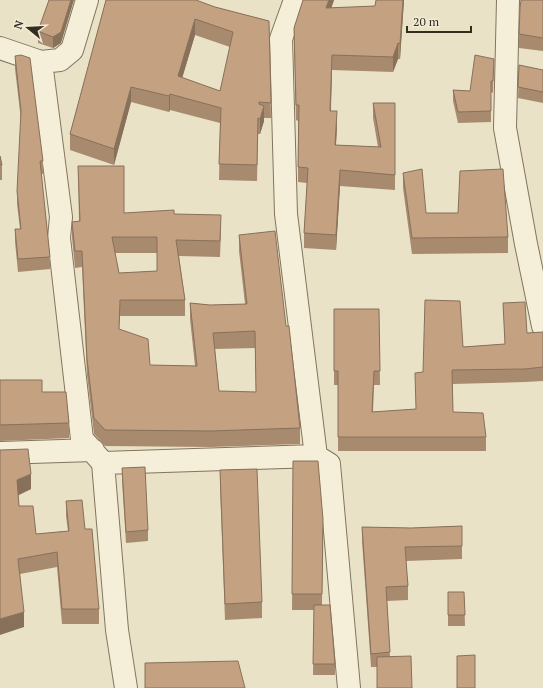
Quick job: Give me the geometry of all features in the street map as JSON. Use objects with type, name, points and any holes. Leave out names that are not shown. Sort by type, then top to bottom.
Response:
[{"type":"street","points":[[0,48],[41,62],[60,60],[72,50],[87,0]]},
{"type":"street","points":[[295,0],[281,39],[286,214],[316,456]]},
{"type":"street","points":[[508,0],[506,128],[526,244],[543,326]]},
{"type":"street","points":[[41,62],[61,217],[59,238],[82,439],[98,456],[117,630],[126,688]]},
{"type":"street","points":[[0,453],[98,456],[316,456],[329,464],[349,688]]},
{"type":"building","points":[[49,0],[71,0],[61,32],[53,37],[38,31]]},
{"type":"building","points":[[106,0],[196,0],[215,7],[269,21],[271,103],[259,102],[259,104],[264,106],[260,119],[258,118],[257,165],[219,164],[221,108],[170,94],[169,96],[131,87],[114,149],[70,134]],"holes":[[[195,19],[233,32],[220,91],[178,76]]]},
{"type":"building","points":[[303,0],[329,0],[326,8],[375,6],[376,0],[403,0],[400,44],[398,43],[393,57],[332,55],[330,111],[337,111],[335,145],[381,147],[373,103],[395,103],[395,175],[340,170],[336,235],[304,233],[308,168],[298,167],[299,105],[296,105],[294,28]]},
{"type":"building","points":[[521,0],[543,0],[543,38],[519,34]]},
{"type":"building","points":[[21,55],[30,58],[43,161],[40,161],[50,257],[18,259],[15,229],[21,229],[17,191],[21,111],[15,56]]},
{"type":"building","points":[[475,55],[494,59],[493,81],[491,81],[491,111],[458,112],[453,90],[470,91]]},
{"type":"building","points":[[519,65],[543,70],[543,92],[518,87]]},
{"type":"building","points":[[78,166],[124,166],[124,213],[174,210],[174,214],[221,215],[220,241],[176,240],[185,300],[120,300],[119,329],[148,339],[150,365],[197,366],[190,303],[210,305],[247,304],[239,235],[275,231],[286,326],[289,326],[300,428],[211,431],[105,430],[94,418],[87,359],[82,251],[75,251],[72,222],[80,221]],"holes":[[[112,237],[157,237],[157,271],[119,273]],[[255,331],[256,392],[219,391],[213,333]]]},
{"type":"building","points":[[422,169],[426,213],[458,213],[460,171],[503,169],[508,237],[412,238],[403,173]]},
{"type":"building","points":[[425,300],[460,301],[463,347],[505,344],[503,303],[525,302],[527,333],[543,332],[543,367],[525,369],[452,370],[453,412],[483,413],[486,437],[338,437],[338,371],[334,371],[334,309],[379,309],[380,371],[374,371],[372,412],[416,409],[415,373],[423,372]]},
{"type":"building","points":[[0,380],[42,380],[42,392],[66,392],[69,423],[0,425]]},
{"type":"building","points":[[28,449],[31,474],[17,480],[19,506],[33,506],[36,534],[69,531],[66,501],[82,500],[85,529],[92,529],[99,609],[62,609],[57,552],[18,559],[24,612],[0,619],[0,450]]},
{"type":"building","points":[[293,461],[318,461],[323,519],[322,594],[292,594]]},
{"type":"building","points":[[145,467],[148,530],[126,532],[122,468]]},
{"type":"building","points":[[257,469],[262,602],[225,604],[220,470]]},
{"type":"building","points":[[462,526],[462,546],[405,547],[408,586],[386,587],[390,652],[371,654],[362,527],[411,528]]},
{"type":"building","points":[[448,592],[464,592],[465,615],[448,615]]},
{"type":"building","points":[[314,605],[330,605],[335,664],[313,664]]},
{"type":"building","points":[[475,655],[475,688],[457,688],[457,656]]},
{"type":"building","points":[[411,656],[412,688],[377,688],[377,657]]},
{"type":"building","points":[[238,661],[245,688],[145,688],[145,663]]}]
